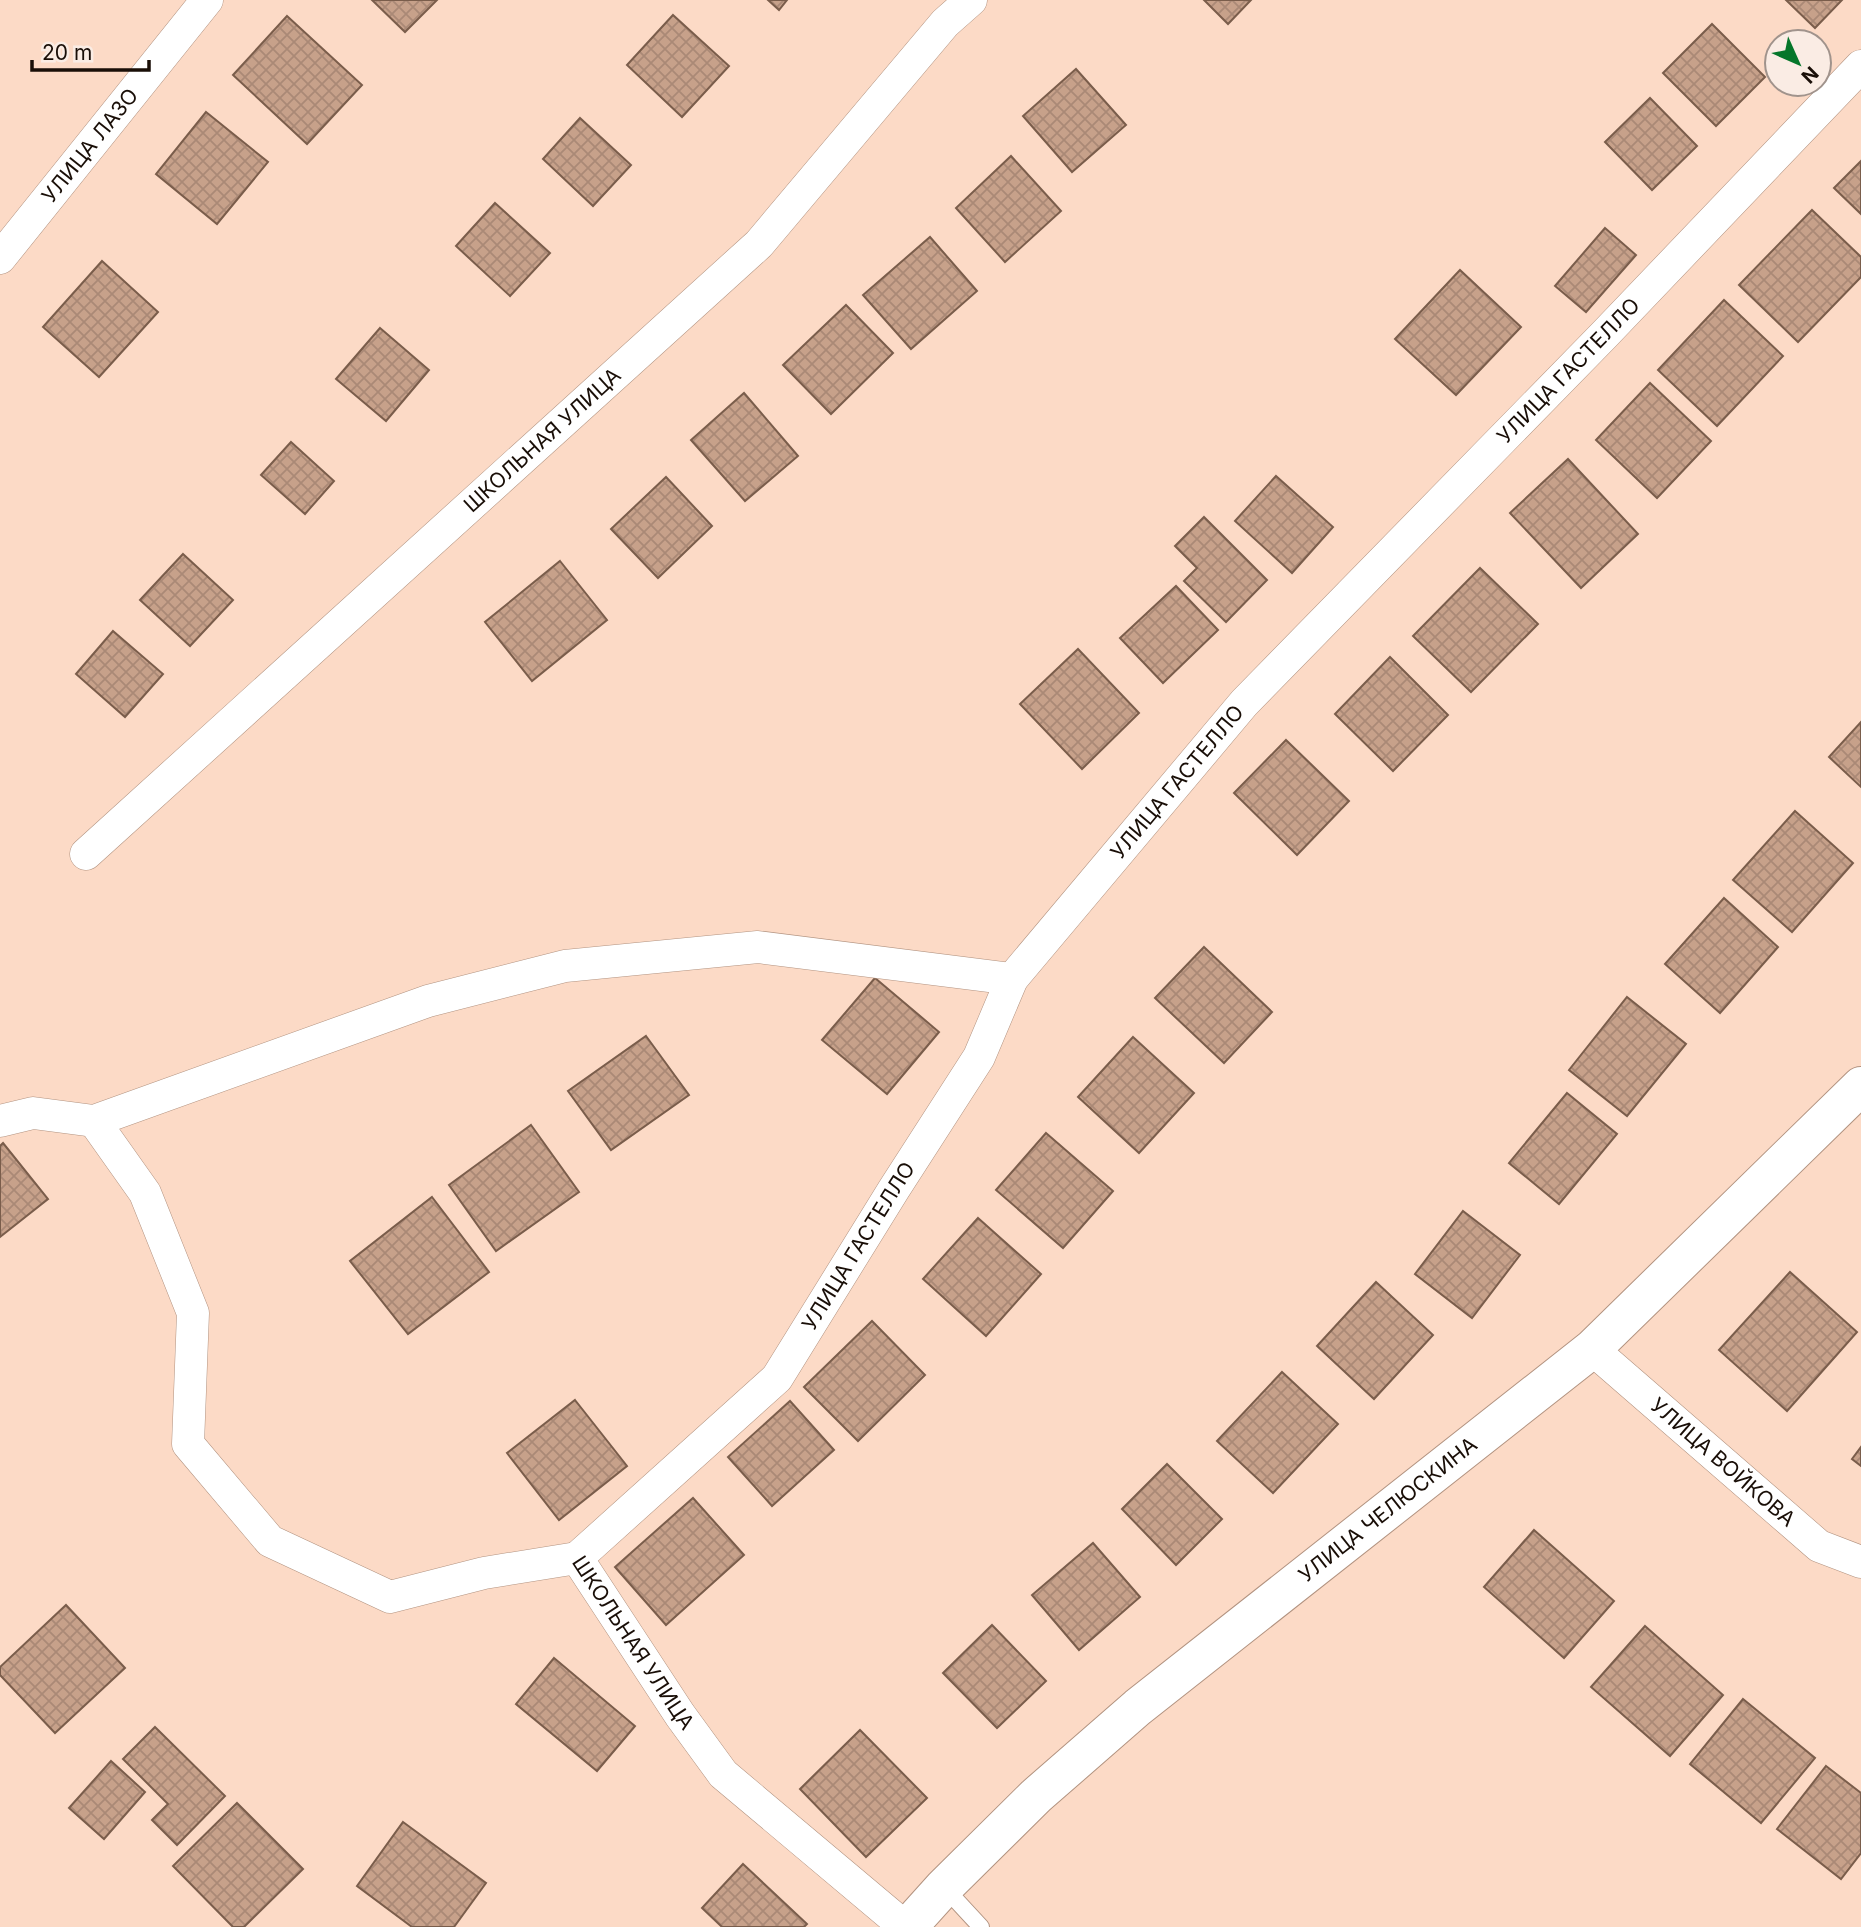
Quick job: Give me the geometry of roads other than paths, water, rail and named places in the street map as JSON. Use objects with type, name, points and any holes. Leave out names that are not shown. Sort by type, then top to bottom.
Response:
[{"type":"street","name":"УЛИЦА ЛАЗО","points":[[0,258],[207,0]]},
{"type":"street","name":"ШКОЛЬНАЯ УЛИЦА","points":[[86,854],[759,244],[945,23],[971,0]]},
{"type":"street","name":"УЛИЦА ГАСТЕЛЛО","points":[[577,1558],[777,1378],[979,1057],[1012,979],[1244,704],[1861,66]]},
{"type":"street","points":[[0,1121],[33,1113],[94,1121],[428,1001],[565,966],[758,947],[1012,979]]},
{"type":"street","name":"УЛИЦА ЧЕЛЮСКИНА","points":[[906,1927],[1036,1796],[1138,1707],[1592,1349],[1861,1086]]},
{"type":"street","name":"ШКОЛЬНАЯ УЛИЦА","points":[[94,1121],[145,1194],[193,1314],[188,1444],[271,1541],[390,1597],[484,1573],[577,1558],[680,1715],[723,1774],[906,1927]]},
{"type":"street","name":"УЛИЦА ВОЙКОВА","points":[[1592,1349],[1819,1546],[1861,1562]]},
{"type":"lane","points":[[944,1887],[981,1927]]}]
